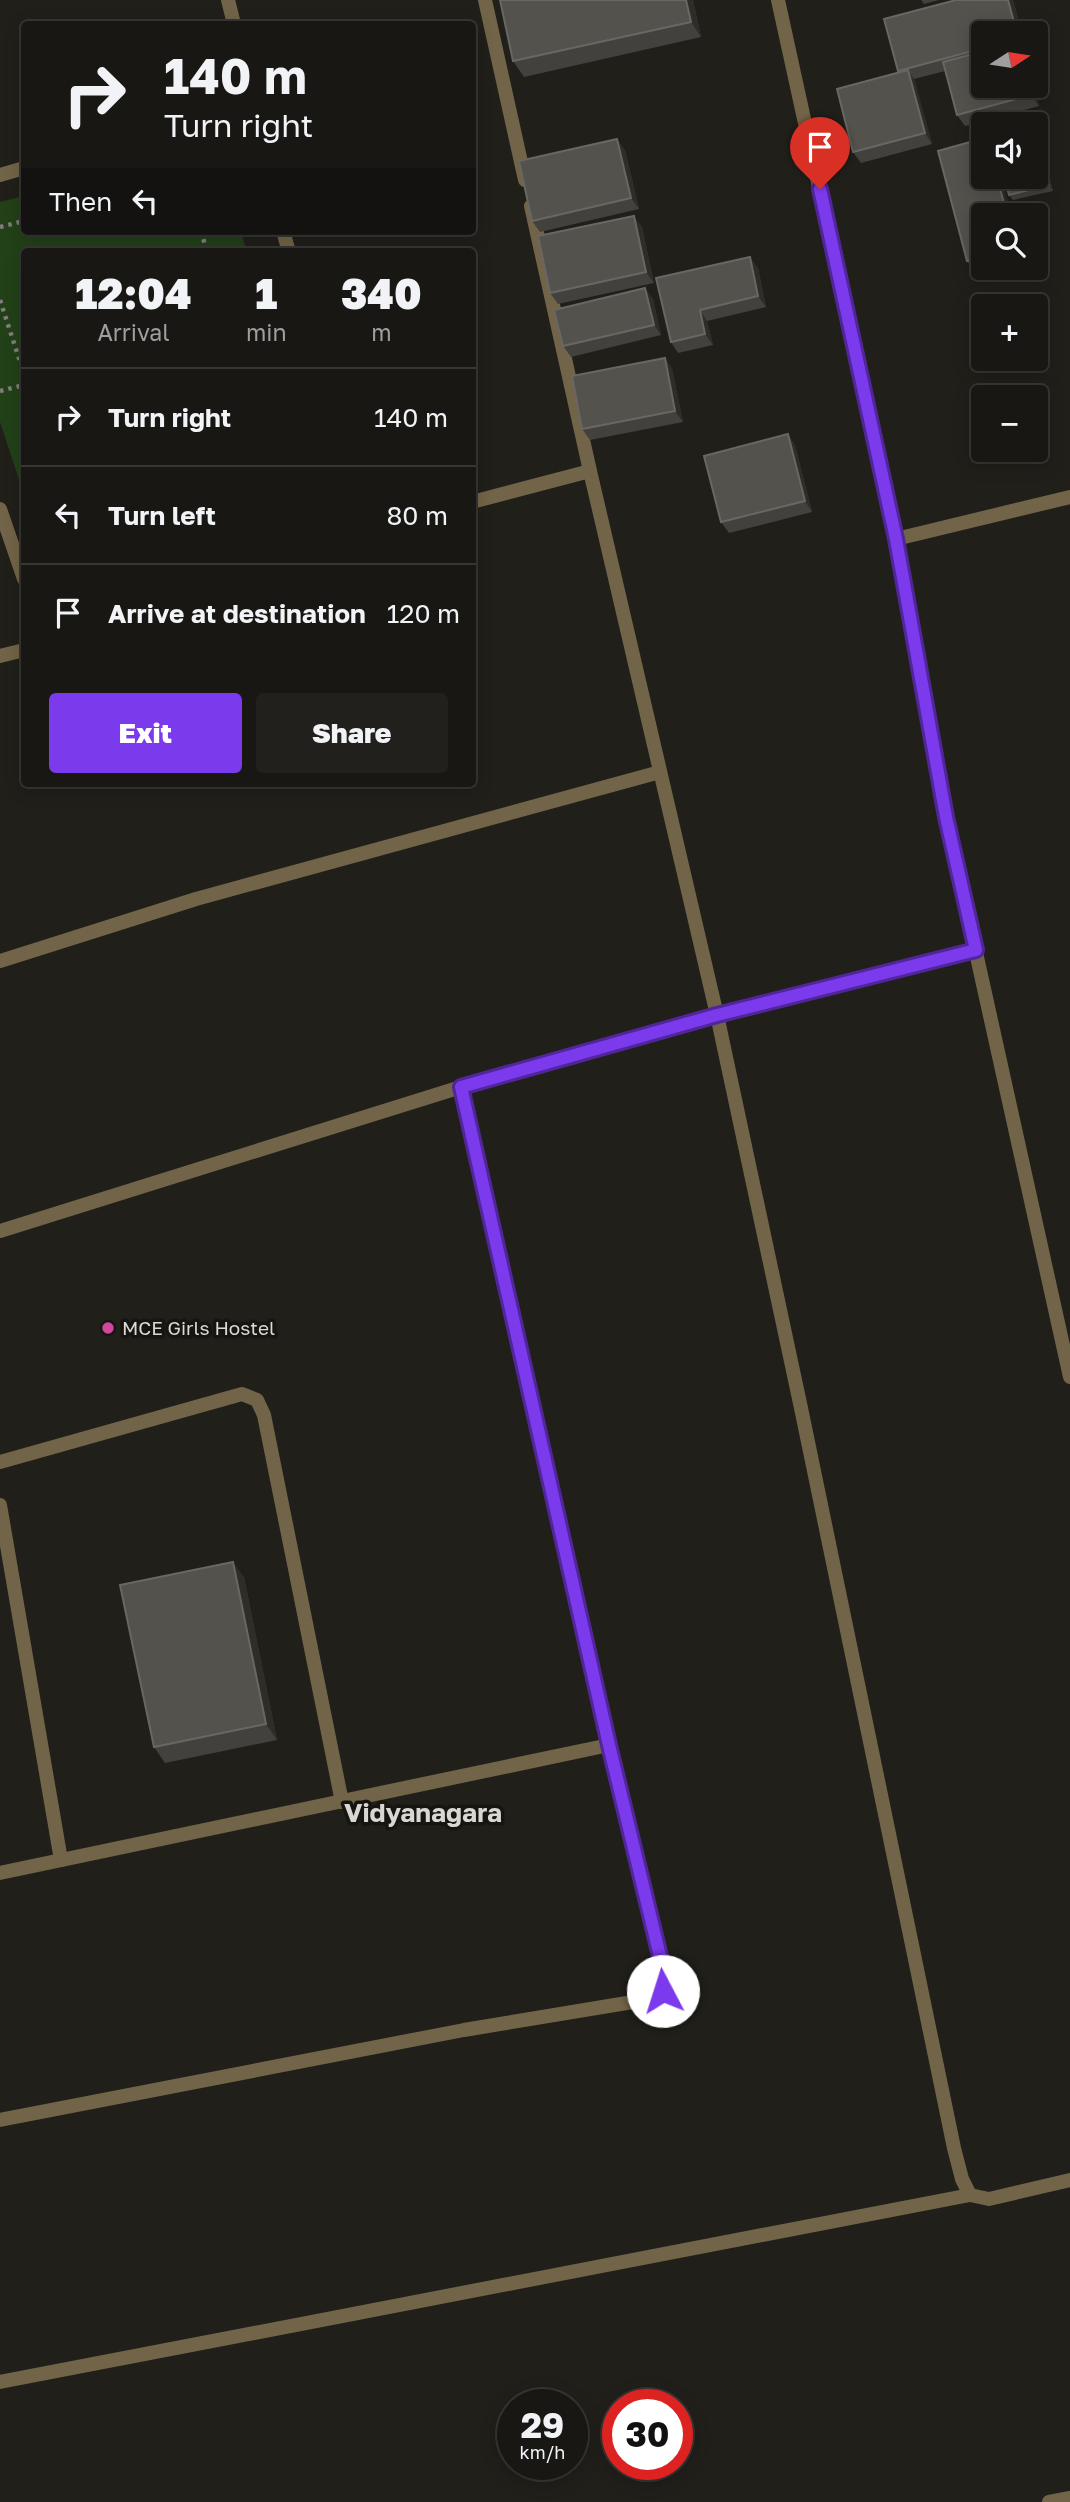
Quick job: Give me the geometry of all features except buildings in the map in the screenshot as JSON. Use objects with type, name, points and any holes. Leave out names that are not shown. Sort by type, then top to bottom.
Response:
[{"type":"street","points":[[229,0],[233,21]]},
{"type":"street","points":[[485,0],[590,471],[717,1015],[954,2148],[962,2179],[970,2195]]},
{"type":"street","points":[[778,0],[896,539],[946,817],[1070,1377]]},
{"type":"street","points":[[0,175],[21,169]]},
{"type":"street","points":[[476,501],[590,471]]},
{"type":"street","points":[[896,539],[1070,496]]},
{"type":"street","points":[[0,509],[21,570]]},
{"type":"street","points":[[0,656],[21,651]]},
{"type":"street","points":[[0,961],[196,899],[660,772]]},
{"type":"street","points":[[0,1231],[461,1087],[717,1015],[976,950]]},
{"type":"street","points":[[0,2120],[464,2030],[651,2000],[663,1991],[665,1977],[609,1745],[461,1087]]},
{"type":"street","points":[[0,1462],[243,1394],[257,1400],[264,1415],[342,1802]]},
{"type":"street","points":[[0,1505],[61,1860]]},
{"type":"street","points":[[0,1873],[609,1745]]},
{"type":"street","points":[[0,2382],[970,2195],[989,2199],[1070,2179]]},
{"type":"street","points":[[1049,2502],[1070,2498]]},
{"type":"path","points":[[0,227],[21,222]]},
{"type":"path","points":[[0,300],[21,365]]},
{"type":"path","points":[[0,391],[21,386]]},
{"type":"green space","points":[[21,197],[21,235],[242,235],[246,248],[21,248],[21,486],[0,422],[0,202]]},
{"type":"place","name":"MCE Girls Hostel","points":[[108,1328]]},
{"type":"district","name":"Vidyanagara","points":[[423,1813]]},
{"type":"route","points":[[663,1991],[665,1977],[609,1745],[461,1087],[717,1015],[976,950],[946,817],[896,539],[820,189]]}]
